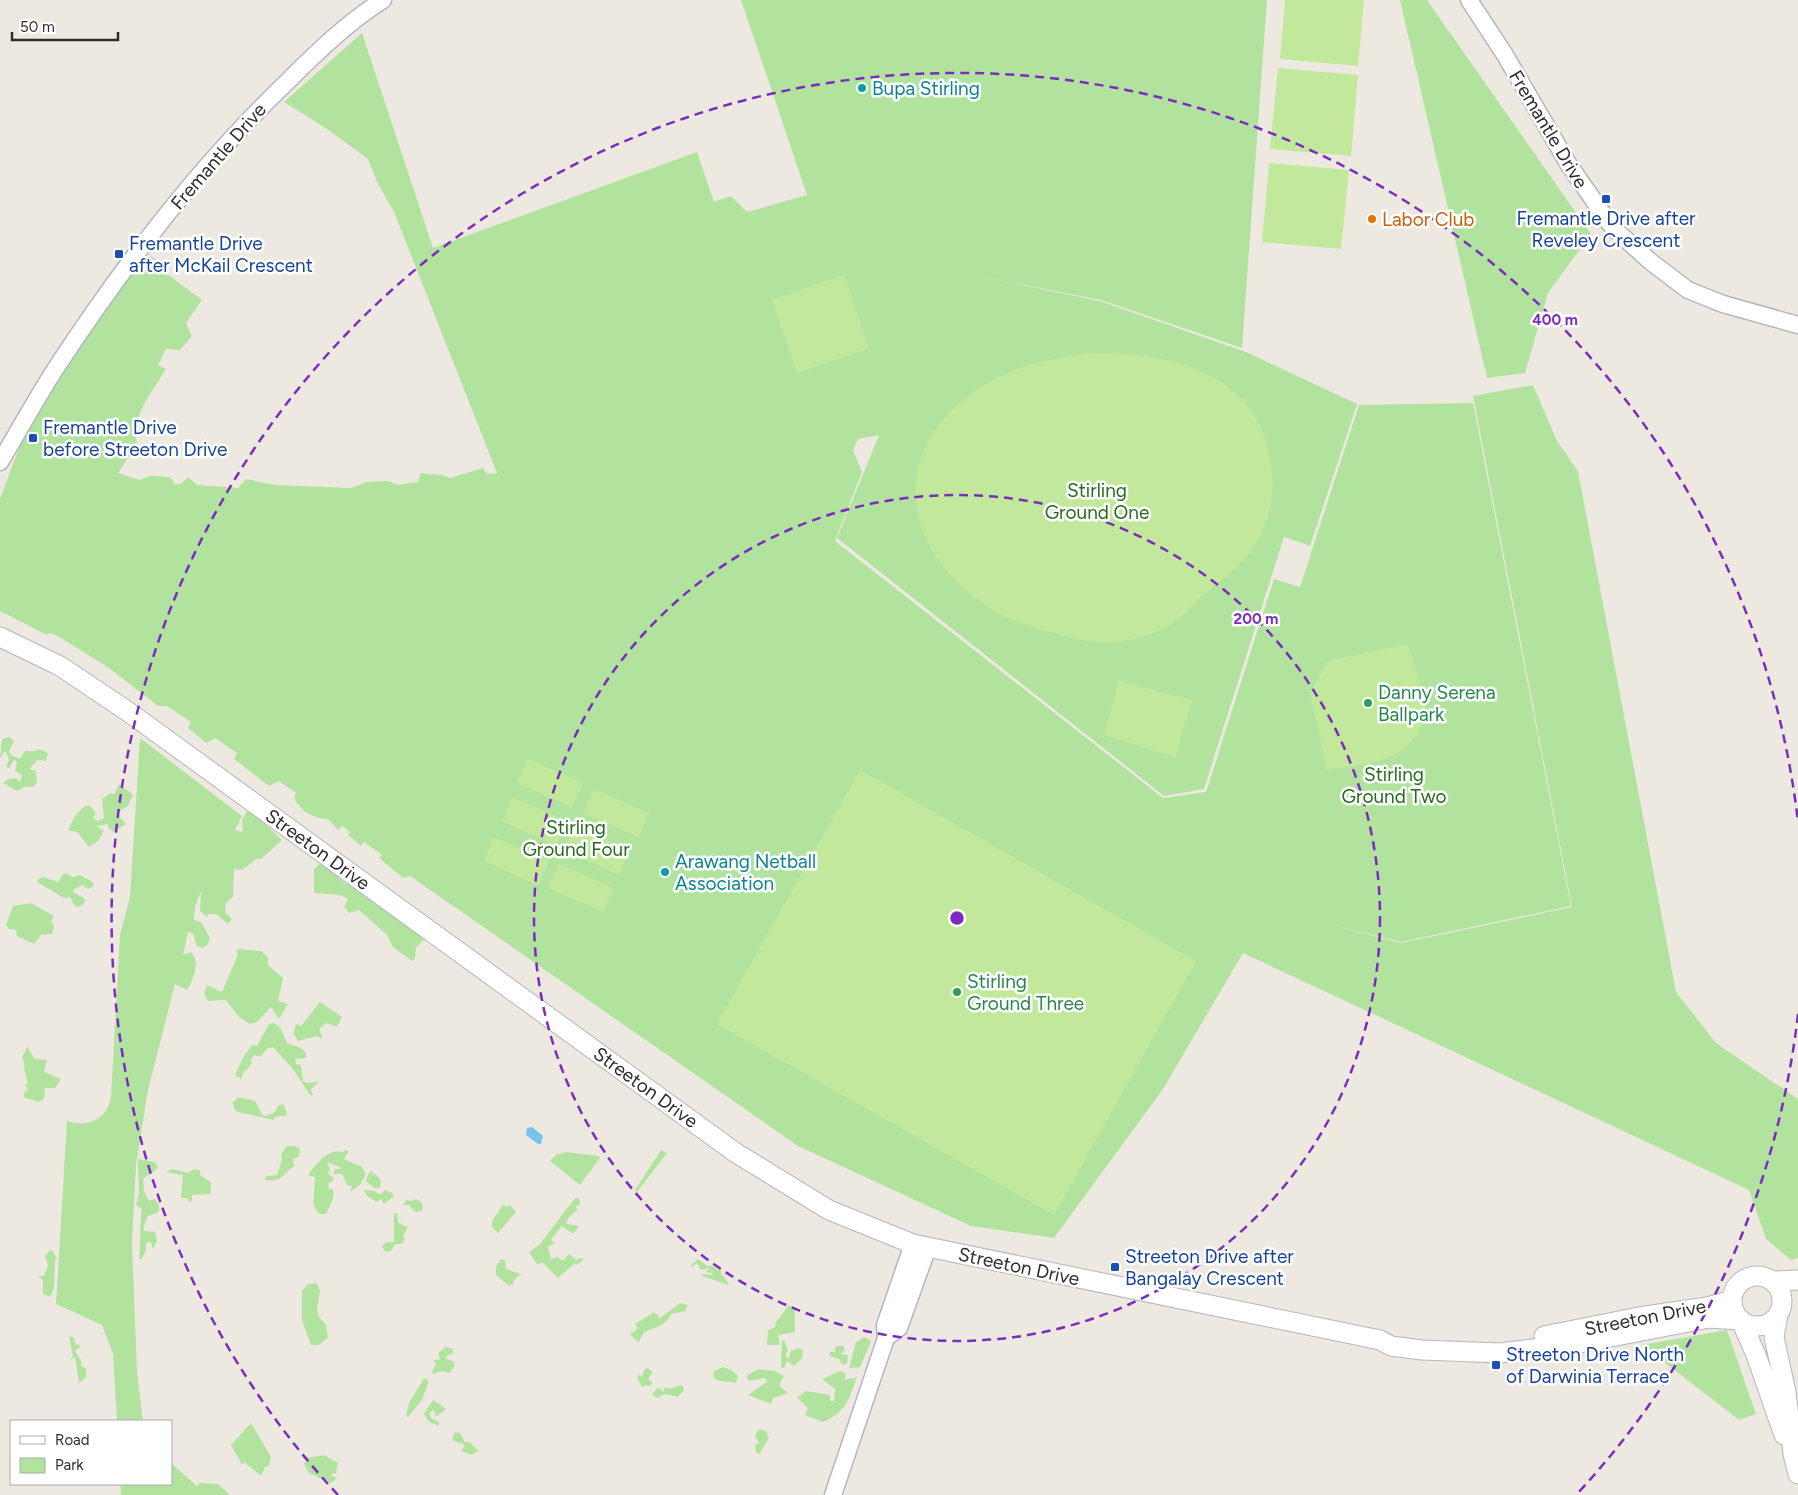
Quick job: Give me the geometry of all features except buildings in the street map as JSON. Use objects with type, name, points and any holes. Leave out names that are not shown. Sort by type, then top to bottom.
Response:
[{"type":"main road","name":"Streeton Drive","points":[[0,637],[60,666],[198,761],[736,1154],[829,1210],[921,1246],[1380,1340],[1391,1346],[1422,1350],[1500,1353],[1580,1343],[1709,1318],[1741,1321]]},
{"type":"main road","points":[[1793,1454],[1782,1432],[1756,1355],[1741,1321],[1732,1308],[1733,1291],[1742,1280],[1754,1276],[1764,1277],[1772,1281],[1781,1294],[1774,1337],[1786,1392],[1793,1454],[1798,1474]]},
{"type":"main road","points":[[1772,1281],[1798,1280]]},
{"type":"main road","points":[[1741,1321],[1755,1327],[1764,1326],[1773,1321],[1779,1312],[1798,1298]]},
{"type":"main road","name":"Streeton Drive","points":[[1380,1340],[1392,1338],[1486,1342],[1540,1337],[1639,1317],[1706,1307],[1731,1300]]},
{"type":"street","name":"Fremantle Drive","points":[[0,462],[54,372],[129,262],[241,125],[304,65],[344,30],[383,0]]},
{"type":"street","name":"Fremantle Drive","points":[[1469,0],[1505,56],[1569,166],[1613,228],[1651,262],[1688,290],[1723,304],[1798,325]]},
{"type":"street","points":[[833,1495],[886,1338],[885,1325],[921,1246]]},
{"type":"green space","points":[[741,0],[1267,0],[1242,348],[1101,300],[977,276],[1100,301],[1246,352],[1357,404],[1310,546],[1284,537],[1204,789],[1164,796],[837,538],[879,435],[858,439],[853,450],[862,472],[835,541],[1163,798],[1206,792],[1274,579],[1300,587],[1359,405],[1473,403],[1571,906],[1401,942],[1320,922],[1401,943],[1572,907],[1473,396],[1533,385],[1557,441],[1578,471],[1676,992],[1716,1043],[1798,1099],[1798,1258],[1791,1260],[1766,1239],[1749,1190],[1243,953],[1163,1089],[1054,1238],[971,1226],[798,1146],[410,876],[403,878],[379,858],[382,855],[364,842],[361,846],[348,835],[350,832],[343,826],[338,830],[328,819],[308,813],[300,807],[294,798],[296,793],[279,781],[269,786],[234,759],[237,753],[215,738],[206,743],[188,728],[191,722],[167,706],[158,706],[109,668],[56,635],[50,633],[47,635],[0,611],[0,499],[27,426],[139,253],[146,258],[150,255],[158,261],[155,265],[202,300],[186,323],[192,336],[180,350],[166,349],[158,365],[166,369],[149,395],[140,414],[136,434],[137,444],[118,473],[139,480],[150,476],[170,477],[175,484],[181,484],[188,477],[197,485],[238,488],[246,479],[275,485],[351,488],[367,482],[388,481],[398,485],[418,482],[421,473],[442,475],[450,478],[483,468],[487,474],[497,473],[394,212],[378,184],[368,159],[327,129],[284,102],[362,33],[433,248],[697,152],[714,202],[731,196],[747,212],[807,195]]},
{"type":"green space","points":[[1285,0],[1364,0],[1358,66],[1280,59]]},
{"type":"green space","points":[[1400,0],[1427,0],[1591,234],[1548,293],[1525,373],[1487,378]]},
{"type":"green space","points":[[1278,68],[1358,75],[1351,156],[1270,149]]},
{"type":"green space","points":[[1269,163],[1349,170],[1341,249],[1262,242]]},
{"type":"green space","points":[[844,275],[869,348],[797,373],[772,300]]},
{"type":"green space","name":"Stirling Ground One","points":[[1093,353],[1153,357],[1181,364],[1208,375],[1231,390],[1250,409],[1264,435],[1271,466],[1272,498],[1270,508],[1264,528],[1248,555],[1235,569],[1176,621],[1151,634],[1132,640],[1086,641],[1043,630],[999,613],[964,588],[937,558],[920,524],[916,487],[924,450],[947,415],[986,384],[998,377],[1038,363]]},
{"type":"green space","name":"Danny Serena Ballpark","points":[[1407,644],[1419,677],[1425,702],[1423,721],[1413,740],[1393,756],[1367,764],[1327,770],[1310,692],[1328,661]]},
{"type":"green space","points":[[1119,681],[1192,700],[1175,757],[1104,735]]},
{"type":"green space","points":[[9,737],[14,741],[9,751],[11,755],[20,759],[25,751],[39,749],[48,753],[46,761],[38,760],[29,769],[36,771],[37,783],[33,787],[24,787],[17,791],[3,783],[9,779],[16,778],[20,782],[22,775],[15,771],[17,761],[14,760],[9,768],[6,767],[9,760],[6,752],[0,758],[2,739]]},
{"type":"green space","points":[[140,738],[242,816],[235,830],[243,832],[242,820],[251,804],[263,813],[263,822],[282,840],[261,859],[256,859],[243,869],[234,869],[233,897],[226,903],[225,912],[232,919],[228,924],[216,914],[208,914],[207,917],[200,911],[201,891],[195,907],[194,920],[201,922],[210,938],[208,944],[203,948],[197,946],[193,933],[188,932],[183,955],[191,952],[194,956],[195,971],[187,990],[175,984],[148,1090],[136,1165],[132,1242],[137,1372],[143,1420],[117,1420],[113,1354],[102,1325],[56,1304],[67,1121],[89,1123],[101,1117],[109,1105],[120,935],[130,897]]},
{"type":"green space","points":[[528,759],[583,783],[572,807],[517,783]]},
{"type":"green space","name":"Stirling Ground Three","points":[[860,770],[1196,961],[1054,1215],[717,1024]]},
{"type":"green space","points":[[119,784],[133,795],[128,806],[116,813],[126,824],[113,832],[108,828],[108,824],[96,826],[104,831],[98,841],[89,847],[77,832],[68,830],[79,812],[89,805],[96,813],[93,818],[98,821],[104,818],[102,799],[110,793],[114,794]]},
{"type":"green space","points":[[594,789],[649,813],[638,837],[583,813]]},
{"type":"green space","points":[[512,797],[567,821],[556,845],[502,821]]},
{"type":"green space","name":"Stirling Ground Four","points":[[575,826],[630,851],[619,875],[564,850]]},
{"type":"green space","points":[[494,837],[549,861],[538,885],[484,861]]},
{"type":"green space","points":[[321,863],[346,884],[356,885],[426,937],[416,948],[415,959],[412,961],[393,947],[387,935],[359,910],[349,913],[344,907],[348,899],[340,895],[314,893],[314,869]]},
{"type":"green space","points":[[559,864],[613,888],[603,912],[548,888]]},
{"type":"green space","points":[[66,873],[73,877],[80,875],[94,883],[93,887],[88,889],[82,885],[73,890],[73,892],[85,899],[84,904],[78,907],[74,905],[70,897],[64,898],[37,882],[39,878],[44,877],[58,882],[63,874]]},
{"type":"green space","points":[[31,903],[54,916],[51,921],[54,926],[52,934],[41,935],[34,944],[17,936],[16,930],[9,929],[6,925],[13,906]]},
{"type":"green space","points":[[238,949],[261,951],[268,957],[268,965],[283,978],[278,1001],[288,1004],[279,1019],[271,1007],[257,1022],[250,1024],[239,1017],[226,1000],[208,1001],[204,993],[207,985],[222,992],[238,954],[236,951]]},
{"type":"green space","points":[[320,1002],[342,1017],[337,1027],[326,1023],[319,1029],[323,1039],[317,1036],[298,1041],[293,1033],[296,1024],[301,1026]]},
{"type":"green space","points":[[274,1023],[280,1027],[287,1043],[301,1048],[306,1053],[306,1058],[295,1059],[296,1064],[301,1065],[303,1081],[308,1083],[320,1081],[311,1089],[313,1095],[310,1095],[292,1068],[273,1047],[268,1048],[260,1057],[254,1055],[250,1061],[252,1063],[244,1071],[241,1079],[235,1075],[244,1056],[252,1045],[257,1046],[269,1024]]},
{"type":"green space","points":[[27,1047],[35,1059],[47,1060],[44,1072],[61,1079],[55,1088],[45,1088],[44,1099],[38,1102],[24,1097],[24,1092],[28,1090],[25,1085],[28,1082],[22,1057]]},
{"type":"green space","points":[[238,1097],[255,1101],[265,1116],[275,1112],[278,1106],[283,1104],[287,1113],[285,1116],[277,1116],[273,1120],[236,1111],[232,1103]]},
{"type":"green space","points":[[287,1146],[296,1146],[300,1149],[299,1157],[293,1159],[294,1166],[278,1179],[265,1180],[266,1176],[277,1175],[282,1160],[281,1154]]},
{"type":"green space","points":[[345,1150],[349,1151],[344,1159],[362,1167],[366,1174],[360,1185],[350,1192],[352,1186],[347,1185],[342,1174],[333,1174],[335,1169],[340,1169],[340,1167],[327,1162],[330,1169],[328,1174],[334,1178],[332,1182],[328,1183],[329,1189],[333,1189],[333,1197],[326,1214],[319,1214],[313,1205],[315,1177],[309,1176],[309,1173],[328,1154]]},
{"type":"green space","points":[[661,1150],[667,1153],[637,1192],[635,1190]]},
{"type":"green space","points":[[566,1152],[599,1156],[600,1158],[580,1185],[550,1161],[556,1155]]},
{"type":"green space","points":[[138,1159],[155,1162],[158,1168],[143,1179],[144,1191],[149,1201],[155,1199],[159,1205],[159,1212],[148,1216],[143,1228],[145,1231],[155,1232],[157,1241],[153,1249],[151,1242],[146,1243],[146,1251],[141,1260],[139,1258],[142,1209],[136,1205],[139,1193]]},
{"type":"green space","points":[[172,1169],[188,1173],[194,1169],[200,1170],[200,1175],[211,1182],[211,1194],[192,1195],[192,1201],[189,1202],[187,1198],[181,1198],[183,1175],[166,1172]]},
{"type":"green space","points":[[371,1171],[373,1171],[372,1175],[375,1174],[381,1180],[380,1188],[374,1188],[366,1181]]},
{"type":"green space","points":[[364,1190],[375,1191],[381,1194],[384,1190],[393,1193],[393,1197],[384,1204],[381,1199],[377,1202],[367,1196]]},
{"type":"green space","points":[[575,1198],[579,1198],[580,1204],[575,1207],[578,1209],[569,1217],[566,1224],[579,1226],[573,1234],[562,1226],[551,1240],[555,1243],[548,1247],[551,1259],[557,1257],[563,1261],[569,1254],[577,1260],[579,1258],[584,1259],[577,1265],[574,1264],[558,1278],[543,1263],[537,1264],[529,1252],[540,1244]]},
{"type":"green space","points":[[417,1199],[423,1204],[422,1211],[415,1212],[409,1205],[403,1205],[406,1200],[412,1201]]},
{"type":"green space","points":[[503,1205],[508,1207],[510,1205],[516,1212],[498,1233],[492,1227],[492,1221]]},
{"type":"green space","points":[[397,1213],[398,1222],[408,1228],[403,1235],[405,1239],[402,1244],[395,1244],[391,1251],[386,1252],[381,1246],[387,1242],[394,1242],[394,1214]]},
{"type":"green space","points":[[50,1250],[53,1251],[57,1259],[55,1260],[54,1288],[50,1297],[43,1294],[43,1280],[38,1276],[44,1276],[48,1265],[45,1256]]},
{"type":"green space","points":[[501,1259],[507,1262],[505,1263],[506,1269],[521,1274],[514,1280],[513,1285],[508,1285],[496,1275],[496,1267]]},
{"type":"green space","points":[[698,1259],[707,1266],[713,1266],[718,1270],[721,1269],[721,1276],[723,1275],[729,1285],[702,1276],[702,1274],[712,1275],[713,1273],[706,1272],[709,1268],[701,1270],[697,1263],[692,1267],[691,1265]]},
{"type":"green space","points":[[317,1283],[320,1291],[317,1311],[319,1317],[326,1325],[328,1337],[319,1345],[311,1345],[302,1320],[302,1291],[308,1284]]},
{"type":"green space","points":[[680,1303],[688,1305],[685,1311],[671,1314],[664,1323],[644,1332],[639,1342],[630,1335],[638,1328],[635,1324],[654,1312],[660,1318]]},
{"type":"green space","points":[[789,1305],[795,1309],[795,1332],[778,1335],[780,1345],[767,1345],[768,1330],[775,1327],[776,1322]]},
{"type":"green space","points":[[1727,1330],[1756,1414],[1739,1420],[1642,1345]]},
{"type":"green space","points":[[69,1336],[74,1338],[76,1345],[79,1344],[80,1347],[75,1351],[81,1360],[81,1366],[86,1368],[86,1377],[79,1383],[75,1357],[70,1360],[73,1356]]},
{"type":"green space","points":[[864,1337],[871,1341],[860,1367],[849,1368],[856,1342]]},
{"type":"green space","points":[[782,1341],[785,1341],[788,1352],[786,1352],[786,1358],[789,1358],[791,1351],[798,1348],[803,1350],[802,1358],[794,1366],[787,1361],[784,1368],[781,1367]]},
{"type":"green space","points":[[843,1346],[845,1350],[841,1354],[848,1355],[847,1364],[842,1364],[839,1359],[829,1356],[830,1352],[835,1352],[835,1347]]},
{"type":"green space","points":[[446,1347],[453,1349],[453,1356],[451,1353],[445,1358],[454,1362],[454,1367],[449,1373],[442,1371],[433,1374],[432,1371],[436,1365],[434,1360],[440,1359],[438,1353]]},
{"type":"green space","points":[[723,1367],[731,1370],[738,1376],[736,1383],[716,1380],[713,1376],[714,1371]]},
{"type":"green space","points":[[648,1368],[653,1373],[649,1380],[653,1383],[650,1386],[642,1387],[637,1377],[639,1374],[642,1377],[644,1370]]},
{"type":"green space","points":[[758,1369],[775,1371],[784,1376],[779,1385],[788,1393],[773,1398],[771,1404],[748,1395],[768,1381],[764,1378],[749,1381],[746,1376]]},
{"type":"green space","points":[[840,1371],[846,1374],[844,1380],[857,1377],[846,1404],[837,1414],[823,1422],[805,1415],[808,1409],[797,1397],[806,1391],[830,1395],[830,1401],[834,1401],[835,1389],[822,1379]]},
{"type":"green space","points":[[424,1378],[429,1381],[422,1400],[408,1417],[406,1416],[409,1403]]},
{"type":"green space","points":[[682,1385],[684,1390],[678,1397],[665,1394],[657,1398],[652,1394],[657,1388],[660,1388],[663,1392],[665,1387],[669,1389]]},
{"type":"green space","points":[[433,1400],[446,1409],[436,1417],[434,1410],[429,1413],[431,1418],[439,1422],[439,1426],[429,1422],[424,1414]]},
{"type":"green space","points":[[251,1423],[271,1457],[269,1466],[265,1467],[261,1476],[244,1462],[242,1465],[231,1445]]},
{"type":"green space","points":[[759,1429],[766,1431],[769,1438],[759,1454],[756,1452],[755,1445],[759,1443],[755,1435]]},
{"type":"green space","points":[[455,1432],[460,1433],[465,1442],[470,1442],[478,1451],[471,1455],[461,1451],[465,1445],[452,1440]]},
{"type":"green space","points":[[324,1455],[338,1463],[336,1473],[330,1475],[337,1478],[331,1483],[309,1473],[304,1464],[308,1458]]},
{"type":"green space","points":[[172,1464],[197,1486],[200,1483],[218,1484],[230,1495],[121,1495],[120,1485],[172,1485]]},
{"type":"water","points":[[532,1127],[543,1136],[541,1144],[538,1144],[526,1135],[527,1128]]},
{"type":"place","name":"Bupa Stirling","points":[[862,88]]},
{"type":"place","name":"Fremantle Drive after Reveley Crescent","points":[[1606,199]]},
{"type":"place","name":"Labor Club","points":[[1372,219]]},
{"type":"place","name":"Fremantle Drive after McKail Crescent","points":[[119,254]]},
{"type":"place","name":"Fremantle Drive before Streeton Drive","points":[[33,438]]},
{"type":"place","name":"Danny Serena Ballpark","points":[[1368,703]]},
{"type":"place","name":"Arawang Netball Association","points":[[665,872]]},
{"type":"place","name":"Stirling Ground Three","points":[[957,992]]},
{"type":"place","name":"Streeton Drive after Bangalay Crescent","points":[[1115,1267]]},
{"type":"place","name":"Streeton Drive North of Darwinia Terrace","points":[[1496,1365]]},
{"type":"park label","name":"Stirling Ground Two","points":[[1394,785]]}]
